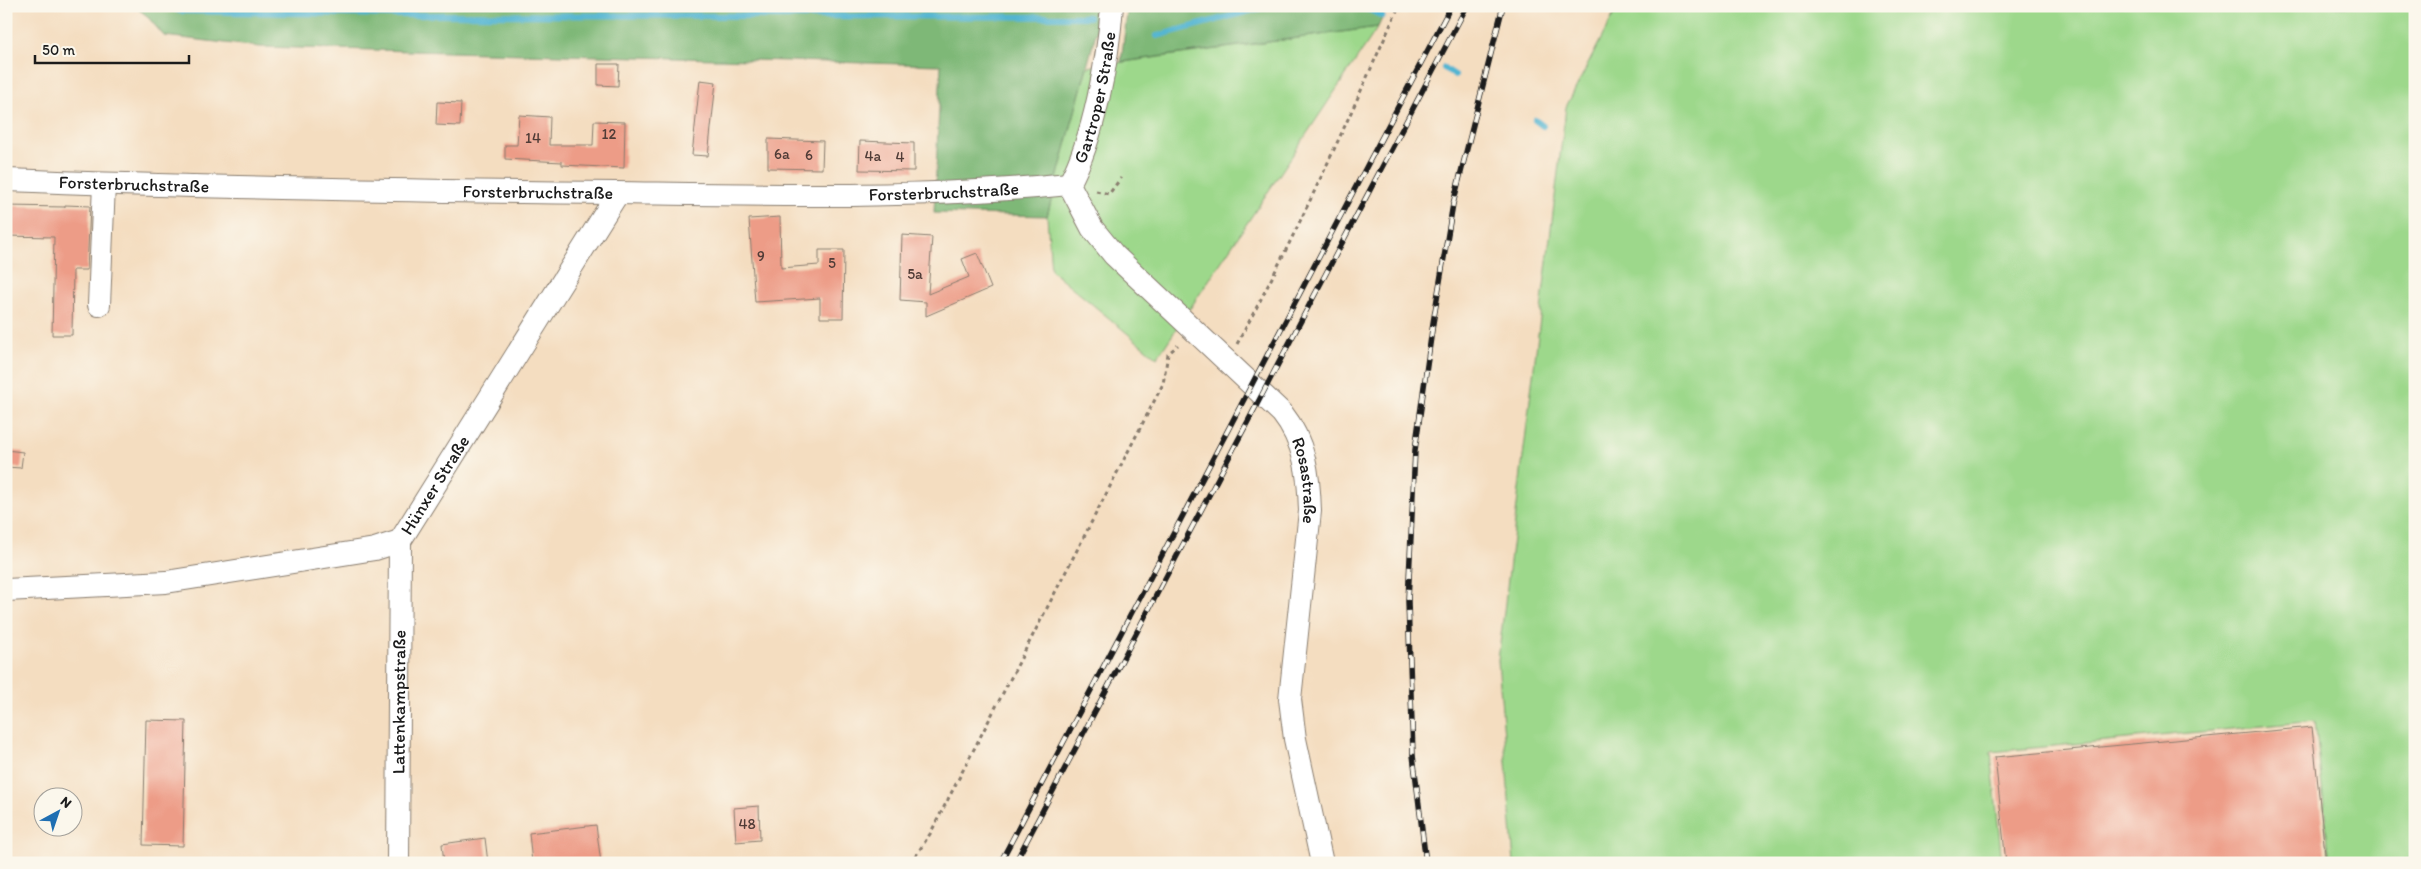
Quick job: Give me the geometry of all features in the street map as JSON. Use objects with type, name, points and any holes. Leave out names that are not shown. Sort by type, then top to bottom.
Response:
[{"type":"street","name":"Gartroper Straße","points":[[1069,184],[1077,169],[1088,139],[1099,88],[1112,6]]},
{"type":"street","name":"Forsterbruchstraße","points":[[6,180],[104,184],[671,195],[990,192],[1069,184]]},
{"type":"street","points":[[99,305],[104,184]]},
{"type":"street","name":"Rosastraße","points":[[1069,184],[1092,228],[1114,255],[1282,413],[1297,434],[1303,449],[1310,494],[1310,511],[1290,699],[1295,739],[1322,863]]},
{"type":"street","name":"Hünxer Straße","points":[[6,590],[166,582],[375,549],[400,541],[618,194]]},
{"type":"street","name":"Lattenkampstraße","points":[[398,863],[400,541]]},
{"type":"path","points":[[1227,361],[1300,223],[1399,6]]},
{"type":"path","points":[[911,863],[930,834],[1163,384],[1168,354],[1178,345],[1186,346]]},
{"type":"green space","points":[[134,6],[1098,6],[1097,29],[1047,216],[934,213],[941,65],[260,47],[164,36],[146,15]]},
{"type":"green space","points":[[1128,6],[1388,6],[1378,27],[1121,62]]},
{"type":"green space","points":[[1618,6],[2415,6],[2415,863],[2330,863],[2315,721],[1991,752],[2002,863],[1514,863],[1498,660],[1566,107]]},
{"type":"green space","points":[[1378,27],[1157,358],[1051,270],[1047,216],[1087,67]]},
{"type":"building","points":[[598,64],[619,64],[618,86],[598,85]]},
{"type":"building","points":[[700,80],[716,82],[708,156],[692,155]]},
{"type":"building","points":[[437,102],[461,103],[460,126],[436,125]]},
{"type":"building","points":[[519,115],[550,117],[549,145],[593,145],[594,121],[625,122],[624,168],[562,165],[562,162],[505,159],[505,145],[517,145]]},
{"type":"building","points":[[768,139],[823,141],[822,169],[768,168]]},
{"type":"building","points":[[860,141],[914,143],[914,171],[859,170]]},
{"type":"building","points":[[65,205],[90,206],[87,270],[73,270],[72,335],[52,335],[54,237],[6,236],[6,206],[65,207]]},
{"type":"building","points":[[780,217],[781,268],[819,265],[819,250],[844,250],[843,318],[820,318],[820,298],[755,302],[749,219]]},
{"type":"building","points":[[902,235],[932,237],[928,294],[969,277],[962,259],[977,253],[991,288],[926,316],[926,302],[900,300]]},
{"type":"building","points":[[6,450],[23,452],[21,468],[6,467]]},
{"type":"building","points":[[146,720],[186,721],[183,846],[143,845]]},
{"type":"building","points":[[2312,727],[2326,863],[2006,863],[1995,757]]},
{"type":"building","points":[[759,806],[760,840],[736,842],[734,808]]},
{"type":"building","points":[[596,825],[601,863],[532,863],[529,833]]},
{"type":"building","points":[[485,838],[488,863],[444,863],[442,844]]},
{"type":"waterway","points":[[169,6],[180,11],[394,15],[1089,17]]},
{"type":"waterway","points":[[1157,36],[1268,6]]},
{"type":"waterway","points":[[1344,6],[1368,9],[1382,16]]},
{"type":"waterway","points":[[1444,68],[1455,75]]},
{"type":"waterway","points":[[1535,120],[1543,126]]},
{"type":"railway","points":[[1000,863],[1451,6]]},
{"type":"railway","points":[[1015,863],[1467,6]]},
{"type":"railway","points":[[1426,863],[1413,755],[1408,601],[1415,450],[1433,323],[1453,204],[1503,6]]}]
